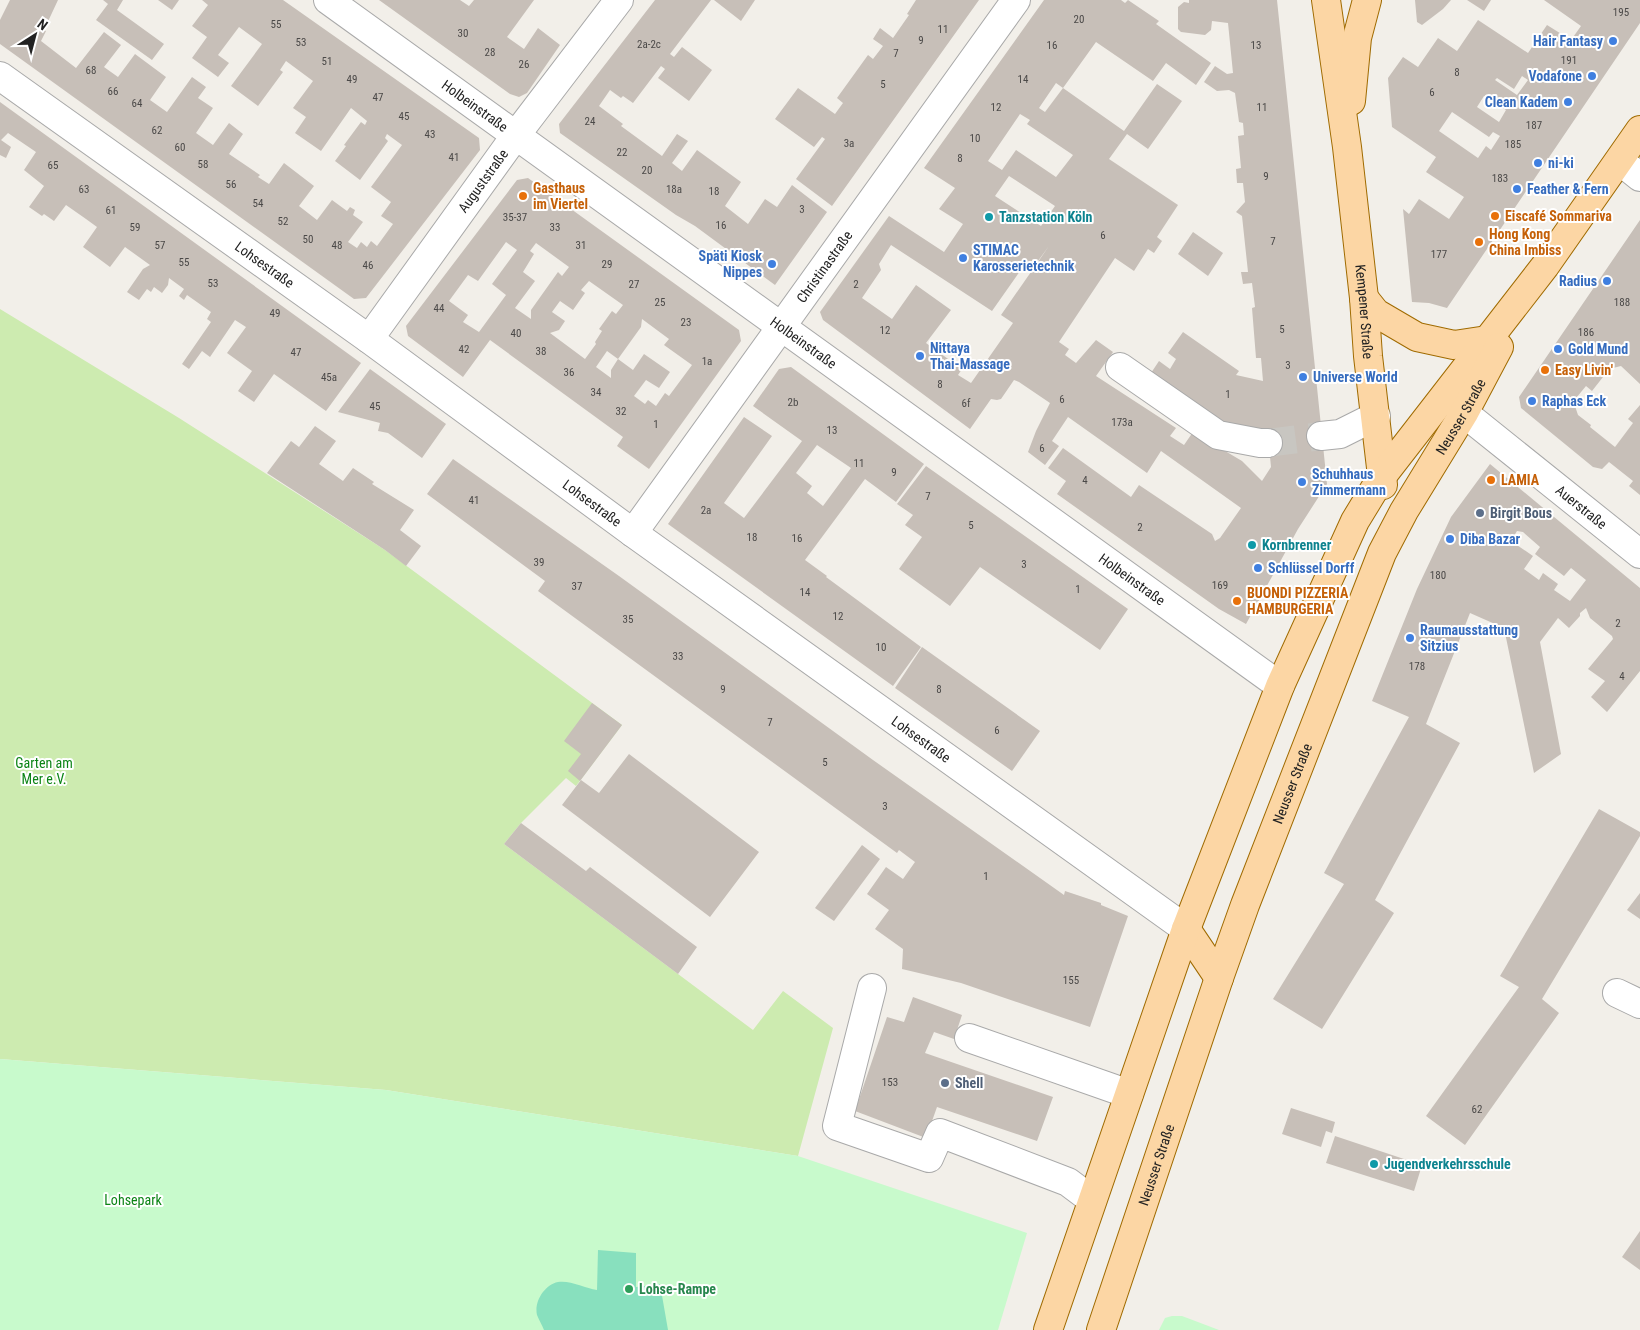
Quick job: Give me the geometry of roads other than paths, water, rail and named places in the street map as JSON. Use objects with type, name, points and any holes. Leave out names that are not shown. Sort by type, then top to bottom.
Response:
[{"type":"main road","name":"Kempener Straße","points":[[1326,0],[1347,147],[1364,298],[1367,345],[1383,475],[1385,512],[1382,553]]},
{"type":"main road","name":"Kempener Straße","points":[[1347,147],[1357,38],[1367,0]]},
{"type":"main road","name":"Neusser Straße","points":[[1048,1330],[1186,929],[1280,686],[1355,521],[1383,475],[1545,266],[1630,169],[1640,130]]},
{"type":"main road","name":"Neusser Straße","points":[[1101,1330],[1219,978],[1257,872],[1382,553],[1404,510],[1464,413],[1498,348],[1545,266]]},
{"type":"main road","points":[[1364,298],[1376,314],[1417,337],[1454,345],[1488,340]]},
{"type":"main road","points":[[1186,929],[1219,978]]},
{"type":"street","name":"Holbeinstraße","points":[[328,0],[1280,686]]},
{"type":"street","name":"Auguststraße","points":[[369,339],[516,135],[619,0]]},
{"type":"street","name":"Christinastraße","points":[[633,533],[1016,0]]},
{"type":"street","name":"Lohsestraße","points":[[0,76],[369,339],[633,533],[1186,929]]},
{"type":"street","points":[[1120,367],[1218,435],[1268,443]]},
{"type":"street","points":[[1464,413],[1458,401],[1465,370]]},
{"type":"street","name":"Auerstraße","points":[[1464,413],[1640,554]]},
{"type":"street","points":[[1321,436],[1340,434],[1376,416]]},
{"type":"street","points":[[872,988],[837,1126],[930,1158],[940,1133],[1068,1182],[1092,1200]]},
{"type":"street","points":[[970,1038],[1129,1094]]},
{"type":"tunnel","points":[[1268,443],[1321,436]]},
{"type":"place","name":"Hair Fantasy","points":[[1613,41]]},
{"type":"place","name":"Vodafone","points":[[1592,76]]},
{"type":"place","name":"Clean Kadem","points":[[1568,102]]},
{"type":"place","name":"ni-ki","points":[[1538,163]]},
{"type":"place","name":"Feather & Fern","points":[[1517,189]]},
{"type":"place","name":"Gasthaus im Viertel","points":[[523,196]]},
{"type":"place","name":"Eiscafé Sommariva","points":[[1495,216]]},
{"type":"place","name":"Tanzstation Köln","points":[[989,217]]},
{"type":"place","name":"Hong Kong China Imbiss","points":[[1479,242]]},
{"type":"place","name":"STIMAC Karosserietechnik","points":[[963,258]]},
{"type":"place","name":"Späti Kiosk Nippes","points":[[772,264]]},
{"type":"place","name":"Radius","points":[[1607,281]]},
{"type":"place","name":"Gold Mund","points":[[1558,349]]},
{"type":"place","name":"Nittaya Thai-Massage","points":[[920,356]]},
{"type":"place","name":"Easy Livin'","points":[[1545,370]]},
{"type":"place","name":"Universe World","points":[[1303,377]]},
{"type":"place","name":"Raphas Eck","points":[[1532,401]]},
{"type":"place","name":"LAMIA","points":[[1491,480]]},
{"type":"place","name":"Schuhhaus Zimmermann","points":[[1302,482]]},
{"type":"place","name":"Birgit Bous","points":[[1480,513]]},
{"type":"place","name":"Diba Bazar","points":[[1450,539]]},
{"type":"place","name":"Kornbrenner","points":[[1252,545]]},
{"type":"place","name":"Schlüssel Dorff","points":[[1258,568]]},
{"type":"place","name":"BUONDI PIZZERIA HAMBURGERIA","points":[[1237,601]]},
{"type":"place","name":"Raumausstattung Sitzius","points":[[1410,638]]},
{"type":"place","name":"Shell","points":[[945,1083]]},
{"type":"place","name":"Jugendverkehrsschule","points":[[1374,1164]]},
{"type":"place","name":"Lohse-Rampe","points":[[629,1289]]},
{"type":"park label","name":"Garten am Mer e.V.","points":[[44,772]]},
{"type":"park label","name":"Lohsepark","points":[[133,1200]]}]
